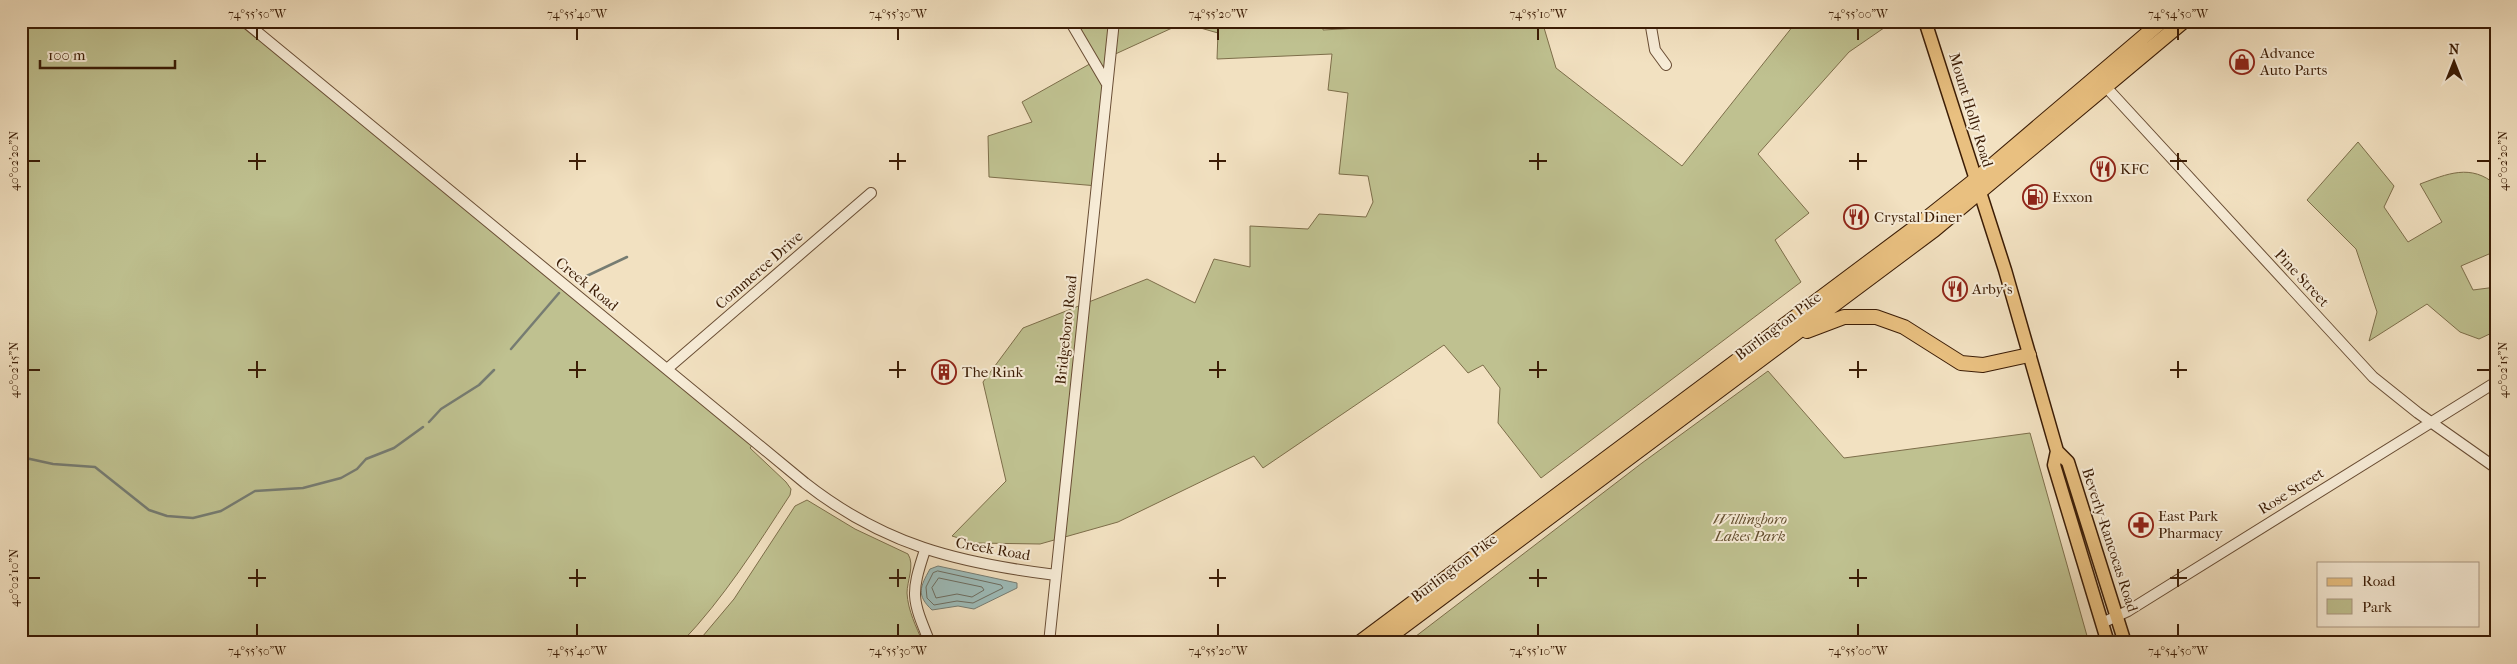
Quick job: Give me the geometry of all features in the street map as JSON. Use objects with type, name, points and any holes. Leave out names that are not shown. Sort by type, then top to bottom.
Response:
[{"type":"highway","name":"Burlington Pike","points":[[1359,643],[1878,255],[1975,180],[2162,21]]},
{"type":"highway","name":"Burlington Pike","points":[[1381,643],[1979,194],[2184,21]]},
{"type":"highway","points":[[1792,336],[1844,317],[1876,317],[1910,330],[1962,363],[1983,365],[2028,356]]},
{"type":"main road","name":"Mount Holly Road","points":[[1925,21],[1975,180]]},
{"type":"main road","name":"Beverly-Rancocas Road","points":[[1975,180],[2005,270],[2028,356],[2057,451],[2068,462],[2125,643]]},
{"type":"main road","name":"Beverly-Rancocas Road","points":[[2057,451],[2054,465],[2108,643]]},
{"type":"street","name":"Creek Road","points":[[244,21],[833,504],[882,531],[925,550],[990,566],[1056,574]]},
{"type":"street","points":[[1070,21],[1107,84]]},
{"type":"street","name":"Bridgeboro Road","points":[[1048,643],[1114,21]]},
{"type":"street","points":[[1650,21],[1654,50],[1666,65]]},
{"type":"street","name":"Pine Street","points":[[2106,87],[2362,366],[2396,397],[2496,468]]},
{"type":"street","name":"Commerce Drive","points":[[667,369],[871,193]]},
{"type":"street","name":"Rose Street","points":[[2102,622],[2117,616],[2496,382]]},
{"type":"street","points":[[925,550],[915,581],[914,596],[930,643]]},
{"type":"green space","points":[[21,21],[244,21],[755,442],[750,448],[786,482],[791,489],[790,495],[752,553],[697,626],[681,643],[21,643]]},
{"type":"green space","points":[[1071,21],[1323,21],[1323,30],[1485,21],[1542,21],[1556,68],[1682,166],[1797,21],[1894,21],[1849,52],[1758,154],[1809,213],[1775,240],[1801,282],[1541,478],[1498,423],[1500,388],[1483,365],[1468,373],[1444,345],[1263,468],[1254,456],[1118,522],[1040,544],[975,543],[952,536],[1006,481],[983,382],[1023,328],[1147,279],[1195,303],[1214,259],[1250,267],[1250,226],[1308,229],[1319,214],[1366,217],[1373,202],[1368,176],[1339,174],[1348,93],[1328,90],[1332,54],[1217,59],[1218,33],[1183,23],[1111,56],[1098,186],[989,177],[988,136],[1032,122],[1022,102],[1095,61]]},
{"type":"green space","points":[[2358,142],[2394,186],[2384,207],[2408,242],[2442,222],[2420,184],[2449,174],[2468,172],[2487,178],[2496,185],[2496,251],[2461,266],[2473,290],[2496,287],[2496,331],[2479,339],[2460,332],[2427,304],[2369,341],[2377,312],[2356,249],[2307,200]]},
{"type":"green space","name":"Willingboro Lakes Park","points":[[1768,371],[1844,458],[2030,433],[2089,643],[1407,643],[1642,463]]},
{"type":"green space","points":[[807,500],[855,529],[908,554],[911,563],[907,588],[909,606],[923,643],[697,643],[734,599],[795,506]]},
{"type":"water","points":[[938,566],[1017,583],[1017,588],[974,609],[958,606],[932,610],[924,600],[921,591],[930,569]]},
{"type":"waterway","points":[[576,281],[627,257]]},
{"type":"waterway","points":[[511,349],[559,293]]},
{"type":"waterway","points":[[429,422],[441,409],[479,385],[494,370]]},
{"type":"waterway","points":[[21,457],[53,464],[95,467],[149,510],[167,516],[193,518],[221,511],[255,491],[303,488],[341,478],[357,469],[366,459],[394,448],[423,427]]},
{"type":"place","name":"Advance Auto Parts","points":[[2242,62]]},
{"type":"place","name":"KFC","points":[[2103,169]]},
{"type":"place","name":"Exxon","points":[[2035,197]]},
{"type":"place","name":"Crystal Diner","points":[[1856,217]]},
{"type":"place","name":"Arby's","points":[[1955,289]]},
{"type":"place","name":"The Rink","points":[[944,372]]},
{"type":"place","name":"East Park Pharmacy","points":[[2141,525]]}]
